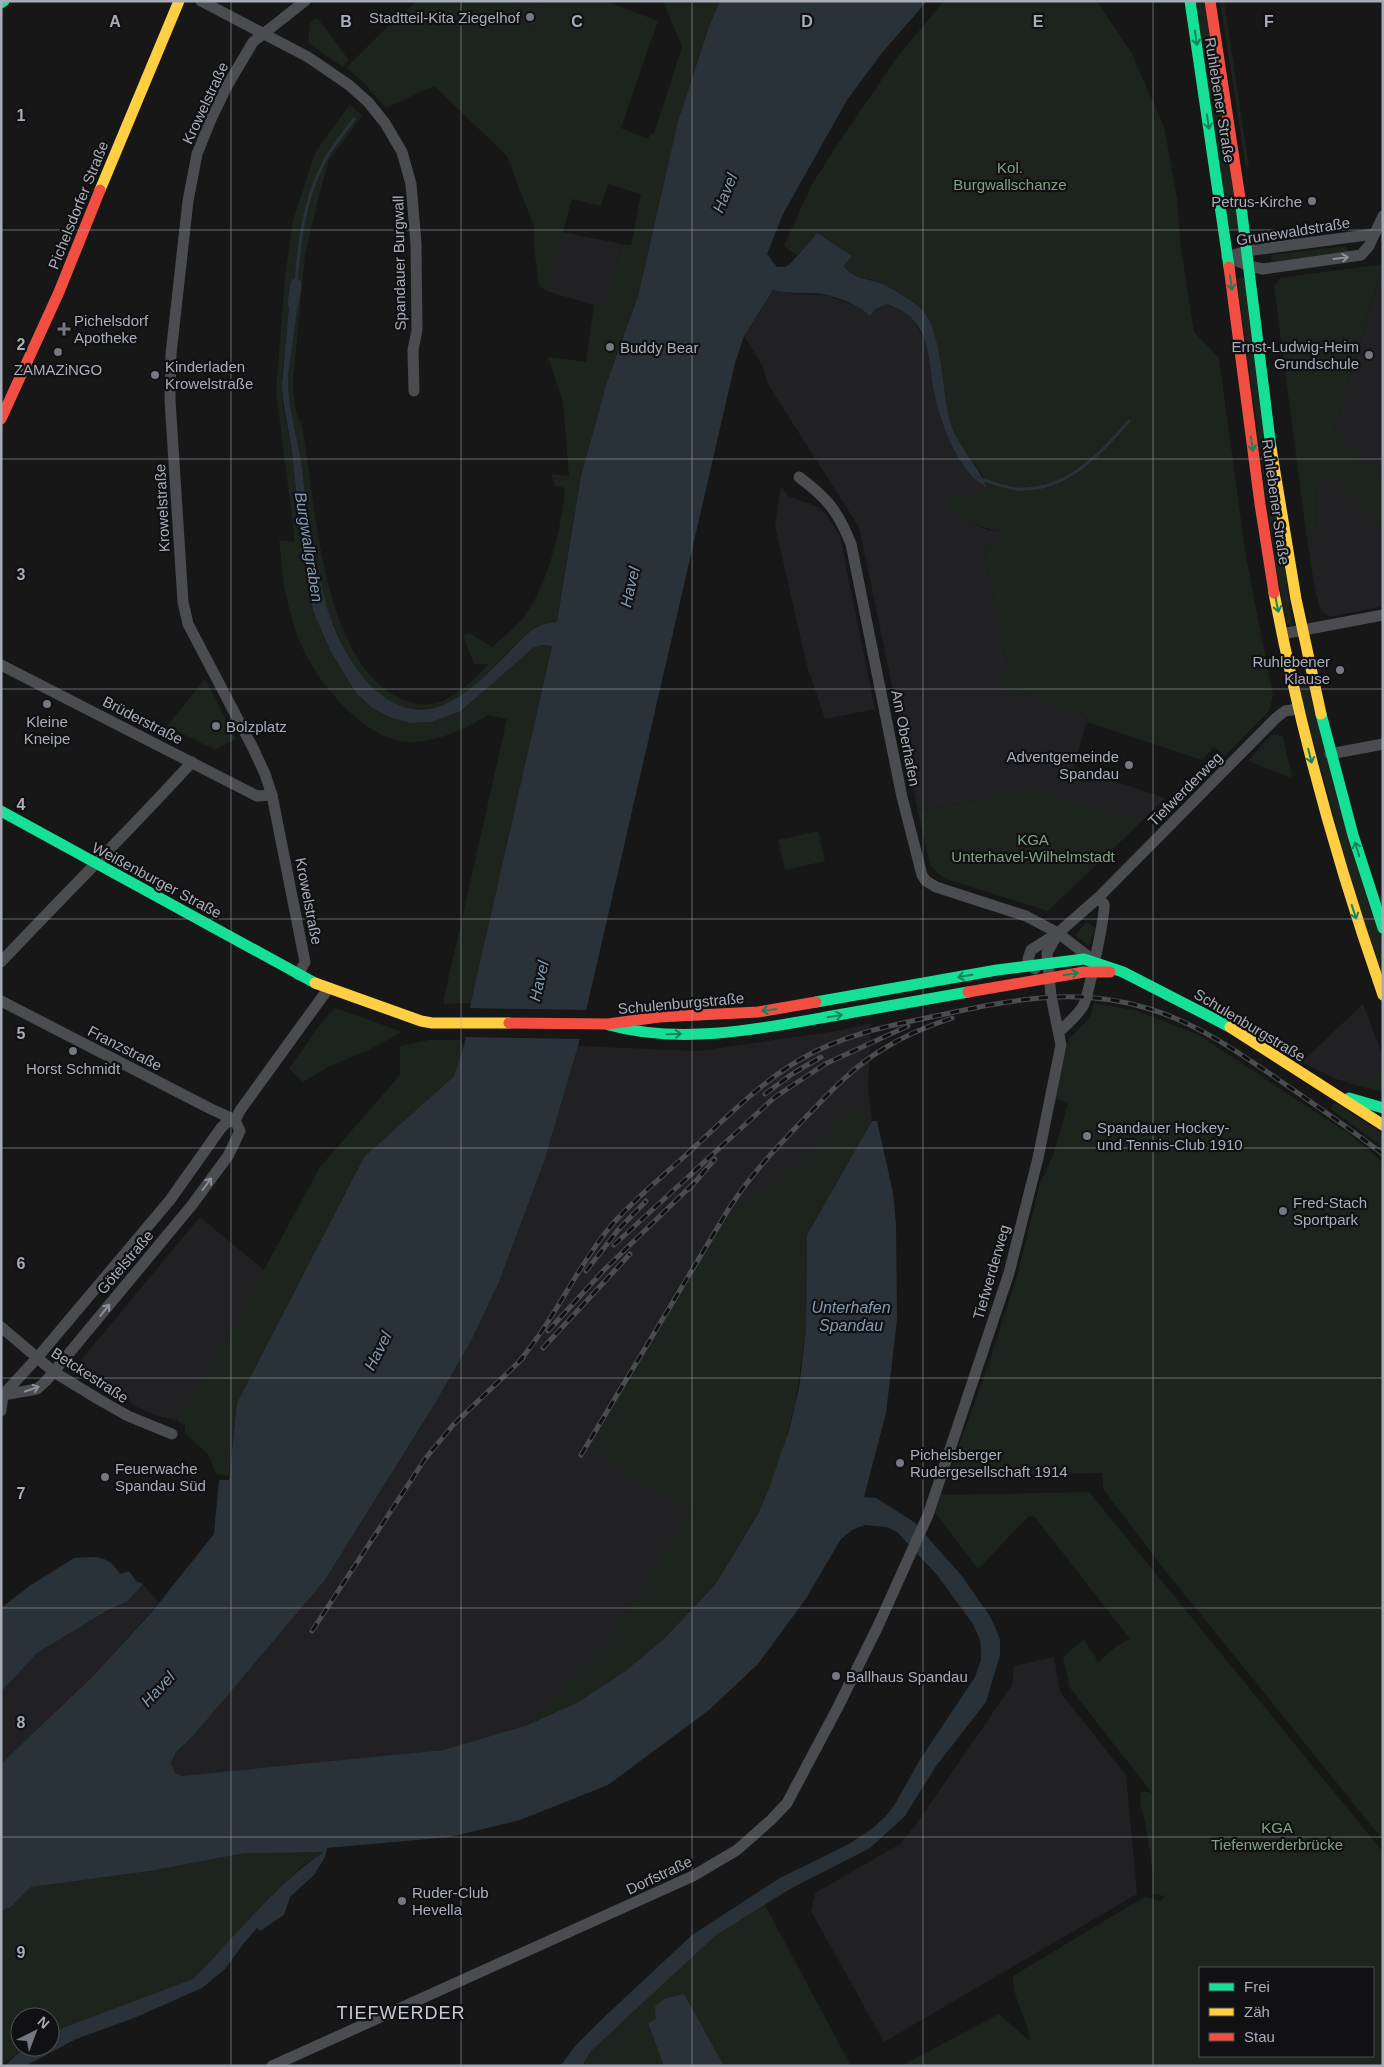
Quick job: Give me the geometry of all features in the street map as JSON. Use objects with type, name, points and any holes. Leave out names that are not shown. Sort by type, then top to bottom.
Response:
[{"type":"street","name":"Pichelsdorfer Straße","points":[[1,418],[59,292],[129,117],[179,1]]},
{"type":"street","name":"Spandauer Burgwall","points":[[201,1],[308,57],[359,93],[385,123],[402,152],[411,184],[416,244],[417,330],[413,350],[414,392]]},
{"type":"street","name":"Krowelstraße","points":[[298,975],[305,962],[272,795],[253,748],[186,617],[182,594],[170,400],[171,354],[187,211],[197,154],[212,117],[253,42],[305,1]]},
{"type":"street","name":"Ruhlebener Straße","points":[[1190,1],[1266,540],[1282,634],[1320,798],[1340,867],[1383,995]]},
{"type":"street","name":"Ruhlebener Straße","points":[[1210,1],[1247,251],[1279,501],[1302,631],[1330,754],[1353,838],[1383,928]]},
{"type":"street","name":"Grunewaldstraße","points":[[1227,257],[1249,266],[1263,269],[1361,254],[1369,246],[1383,216]]},
{"type":"street","name":"Grunewaldstraße","points":[[1227,257],[1247,251],[1374,234]]},
{"type":"street","name":"Am Oberhafen","points":[[800,477],[823,495],[842,522],[850,544],[902,797],[922,876],[936,887],[1026,916],[1058,933]]},
{"type":"street","points":[[1282,634],[1383,615]]},
{"type":"street","name":"Brüderstraße","points":[[1,665],[257,796],[272,795]]},
{"type":"street","name":"Tiefwerderweg","points":[[1029,965],[1028,959],[1031,950],[1058,933],[1098,898],[1276,718],[1285,711],[1298,709]]},
{"type":"street","points":[[1330,754],[1383,744]]},
{"type":"street","points":[[1,962],[192,762]]},
{"type":"street","name":"Weißenburger Straße","points":[[1,811],[298,975]]},
{"type":"street","points":[[1059,1032],[1084,1005],[1105,912],[1104,904],[1098,898]]},
{"type":"street","points":[[1058,933],[1094,966]]},
{"type":"street","name":"Tiefwerderweg","points":[[912,1551],[928,1515],[1009,1273],[1038,1158],[1062,1045],[1049,978],[1047,953],[1058,933]]},
{"type":"street","name":"Schulenburgstraße","points":[[608,1024],[659,1017],[705,1016],[780,1009],[1029,965],[1077,959],[1094,966],[1123,972],[1221,1021],[1383,1125]]},
{"type":"street","points":[[1029,965],[1049,978]]},
{"type":"street","name":"Schulenburgstraße","points":[[608,1024],[634,1032],[662,1034],[772,1028],[1049,978],[1094,966]]},
{"type":"street","points":[[298,975],[328,989],[421,1021],[441,1023],[608,1024]]},
{"type":"street","name":"Götelstraße","points":[[2,1396],[37,1358],[170,1200],[226,1122],[235,1120],[328,989]]},
{"type":"street","name":"Franzstraße","points":[[1,1001],[235,1120]]},
{"type":"street","name":"Schulenburgstraße","points":[[1333,1093],[1383,1108]]},
{"type":"street","name":"Götelstraße","points":[[2,1396],[37,1389],[54,1372],[192,1205],[228,1156],[240,1131],[235,1120]]},
{"type":"street","name":"Betckestraße","points":[[1,1327],[54,1372],[128,1416],[172,1434]]},
{"type":"street","points":[[1,1411],[2,1396]]},
{"type":"street","name":"Dorfstraße","points":[[272,2066],[678,1884],[737,1850],[772,1820],[786,1803],[838,1707],[912,1551]]},
{"type":"shaded area","name":"Stadtteil-Kita Ziegelhof","points":[[507,1],[546,1],[534,32]]},
{"type":"shaded area","points":[[562,232],[622,244],[604,308],[546,291]]},
{"type":"shaded area","name":"Ernst-Ludwig-Heim Grundschule","points":[[1383,265],[1383,481],[1333,433]]},
{"type":"shaded area","points":[[773,290],[794,294],[827,295],[863,309],[875,309],[887,304],[897,308],[913,319],[928,346],[935,395],[941,420],[969,474],[987,488],[980,494],[945,505],[967,521],[988,530],[1010,532],[984,551],[1009,672],[998,685],[1088,716],[1074,768],[1165,798],[1140,823],[1035,789],[918,811],[859,527],[769,386],[762,365],[744,336]]},
{"type":"shaded area","points":[[1320,475],[1336,482],[1383,527],[1383,606],[1330,617],[1321,611],[1315,589],[1307,539],[1316,535],[1315,490]]},
{"type":"shaded area","points":[[781,486],[788,496],[818,507],[826,514],[840,536],[875,709],[825,719],[807,666],[775,526]]},
{"type":"shaded area","points":[[1363,1004],[1383,1056],[1383,1092],[1336,1079],[1302,1062]]},
{"type":"shaded area","points":[[871,1023],[868,1087],[872,1121],[853,1107],[784,1177],[742,1204],[707,1239],[674,1293],[588,1448],[691,1512],[606,1643],[528,1725],[443,1750],[190,1776],[182,1776],[175,1773],[171,1763],[176,1752],[194,1735],[325,1580],[434,1405],[471,1341],[499,1282],[545,1159],[578,1046],[699,1051],[837,1031]]},
{"type":"shaded area","points":[[200,1217],[264,1270],[229,1334],[176,1420],[157,1416],[137,1407],[77,1365]]},
{"type":"shaded area","points":[[143,1584],[159,1603],[92,1677],[1,1764],[1,1692],[37,1653],[108,1610],[128,1601]]},
{"type":"shaded area","points":[[1054,1657],[1060,1692],[1126,1775],[1137,1894],[884,2042],[811,1911],[815,1893],[900,1844],[917,1823],[1012,1685],[1014,1666]]},
{"type":"green space","points":[[417,1],[507,1],[534,32],[546,1],[606,1],[658,21],[613,150],[621,128],[648,139],[654,133],[682,47],[663,1],[720,1],[710,24],[678,121],[638,296],[606,385],[581,476],[557,622],[539,628],[522,639],[464,694],[447,704],[417,709],[401,706],[385,699],[365,680],[347,653],[333,624],[316,564],[301,463],[289,401],[289,358],[300,287],[290,295],[282,380],[282,401],[292,451],[299,519],[313,611],[331,652],[356,693],[372,708],[392,718],[419,723],[432,722],[461,711],[533,648],[542,645],[552,646],[471,1003],[444,1004],[444,998],[507,719],[488,715],[461,730],[431,740],[410,742],[394,739],[378,732],[347,710],[322,680],[301,646],[286,596],[279,540],[295,542],[276,391],[285,277],[293,220],[315,153],[350,104],[362,116],[329,160],[305,255],[293,382],[294,397],[307,455],[318,535],[338,617],[354,652],[376,681],[404,700],[416,704],[428,704],[440,702],[451,697],[471,682],[488,664],[474,664],[463,636],[469,633],[492,647],[523,618],[539,591],[557,538],[565,488],[555,486],[551,474],[569,476],[563,403],[548,357],[586,362],[594,305],[604,308],[622,244],[631,245],[641,194],[608,184],[601,206],[572,199],[546,291],[539,286],[534,248],[534,227],[507,156],[434,86],[386,108],[361,80],[346,68]]},
{"type":"green space","name":"Kol. Burgwallschanze","points":[[944,1],[1097,1],[1131,52],[1164,127],[1177,198],[1181,249],[1194,332],[1219,358],[1246,557],[1273,695],[1269,711],[1225,756],[1214,747],[1202,760],[1087,722],[1088,716],[998,685],[1009,672],[984,551],[1009,533],[975,524],[959,516],[944,505],[952,496],[981,493],[987,488],[982,474],[960,445],[950,423],[923,311],[890,289],[854,275],[844,266],[852,256],[817,233],[797,255],[784,246],[811,186],[837,145],[898,56]]},
{"type":"green space","points":[[1195,1],[1204,1],[1239,229],[1229,231]]},
{"type":"green space","points":[[1220,1],[1224,1],[1249,167],[1246,168]]},
{"type":"green space","points":[[315,18],[319,20],[349,60],[343,67],[308,43],[310,23]]},
{"type":"green space","points":[[1346,246],[1348,252],[1272,262],[1271,255]]},
{"type":"green space","points":[[1383,264],[1333,433],[1383,481],[1383,527],[1336,482],[1320,475],[1315,490],[1316,535],[1307,539],[1274,286],[1280,278]]},
{"type":"green space","points":[[1237,278],[1245,278],[1293,627],[1287,624],[1276,569]]},
{"type":"green space","points":[[205,679],[236,739],[215,750],[167,726]]},
{"type":"green space","points":[[1307,685],[1370,908],[1383,943],[1383,980],[1359,910],[1299,687]]},
{"type":"green space","points":[[1275,734],[1283,737],[1292,778],[1248,761],[1271,735]]},
{"type":"green space","name":"KGA Unterhavel-Wilhelmstadt","points":[[1035,789],[1140,823],[1048,911],[949,880],[938,874],[930,865],[918,811]]},
{"type":"green space","points":[[818,831],[825,861],[785,870],[778,840]]},
{"type":"green space","points":[[1087,922],[1095,928],[1089,946],[1075,935]]},
{"type":"green space","points":[[1094,1003],[1137,1011],[1197,1034],[1349,1134],[1383,1162],[1383,1840],[1160,1564],[1103,1489],[1102,1473],[948,1475],[988,1366],[1017,1276],[1040,1183],[1054,1153],[1068,1103],[1055,1098],[1069,1039],[1090,1017]]},
{"type":"green space","points":[[335,1008],[400,1031],[400,1033],[369,1050],[330,1066],[303,1082],[289,1069],[321,1023]]},
{"type":"green space","points":[[429,1040],[461,1040],[464,1046],[454,1076],[364,1157],[237,1403],[229,1476],[216,1474],[208,1454],[185,1434],[185,1426],[176,1420],[229,1334],[320,1167],[400,1075],[400,1046]]},
{"type":"green space","points":[[1383,1070],[1383,1092],[1348,1083],[1361,1079],[1368,1085]]},
{"type":"green space","points":[[1334,1102],[1383,1134],[1383,1147],[1331,1109]]},
{"type":"green space","points":[[853,1106],[872,1121],[807,1235],[806,1330],[795,1406],[777,1470],[758,1514],[715,1585],[664,1639],[624,1672],[580,1701],[528,1725],[606,1643],[691,1512],[587,1448],[674,1293],[707,1239],[742,1204],[784,1177]]},
{"type":"green space","name":"KGA Tiefenwerderbrücke","points":[[1089,1492],[1383,1852],[1383,2066],[901,2066],[999,2014],[1030,2041],[1029,2033],[1017,2001],[1013,1976],[1144,1897],[1161,1901],[1165,1896],[1153,1894],[1152,1892],[1151,1857],[1140,1803],[1141,1791],[1152,1793],[1070,1688],[1063,1657],[1084,1639],[1098,1662],[1118,1645],[1130,1639],[1034,1516],[1029,1516],[978,1569],[935,1512],[941,1495]]},
{"type":"green space","points":[[324,1851],[301,1867],[223,1948],[210,1965],[193,1979],[60,2031],[60,2007],[10,2007],[10,2057],[13,2057],[1,2066],[1,1911],[11,1907],[31,1887],[150,1871],[245,1853]]},
{"type":"green space","points":[[765,1905],[851,2066],[724,2066],[683,1994],[664,2066],[582,2066],[591,2051],[715,1936]]},
{"type":"water","points":[[720,1],[927,1],[881,54],[847,100],[783,214],[767,254],[777,267],[785,267],[791,263],[817,233],[852,256],[844,266],[852,274],[885,285],[910,300],[923,311],[934,333],[938,348],[947,409],[953,430],[987,488],[975,479],[963,465],[948,436],[937,405],[925,341],[913,320],[902,311],[887,304],[875,309],[870,316],[850,303],[828,295],[773,290],[744,336],[735,363],[578,1046],[545,1159],[499,1282],[471,1341],[434,1405],[325,1580],[194,1735],[176,1752],[171,1763],[175,1773],[182,1776],[443,1750],[528,1725],[580,1701],[624,1672],[664,1639],[715,1585],[758,1514],[770,1486],[790,1427],[799,1388],[806,1330],[807,1235],[872,1121],[877,1121],[893,1193],[896,1223],[897,1320],[886,1413],[864,1497],[876,1498],[914,1522],[961,1575],[990,1616],[1000,1639],[1000,1655],[986,1702],[936,1766],[905,1816],[870,1848],[790,1889],[715,1936],[591,2051],[582,2066],[560,2066],[577,2044],[599,2022],[692,1935],[780,1878],[849,1844],[873,1828],[886,1816],[895,1804],[921,1758],[975,1677],[981,1660],[981,1650],[980,1640],[973,1624],[937,1575],[897,1532],[887,1527],[865,1525],[852,1530],[841,1539],[805,1600],[758,1664],[709,1710],[608,1785],[520,1820],[450,1837],[327,1848],[325,1857],[314,1875],[290,1897],[284,1915],[260,1931],[257,1928],[225,1969],[202,1988],[134,2018],[76,2039],[60,2047],[60,2030],[63,2028],[193,1979],[272,1896],[296,1873],[323,1852],[245,1853],[150,1871],[31,1887],[11,1907],[1,1911],[1,1764],[92,1677],[151,1613],[214,1534],[219,1480],[229,1480],[237,1403],[364,1157],[454,1076],[464,1046],[471,1002],[552,646],[542,645],[533,648],[461,711],[432,722],[412,723],[392,718],[372,708],[356,693],[331,652],[313,611],[299,519],[292,451],[283,400],[282,385],[290,295],[300,286],[288,390],[313,546],[329,614],[347,654],[374,688],[390,701],[408,708],[428,709],[443,705],[471,688],[532,630],[544,624],[557,622],[581,476],[606,385],[638,296],[678,121],[710,24]]},
{"type":"water","points":[[91,1557],[108,1561],[120,1574],[129,1571],[136,1581],[143,1584],[128,1601],[108,1610],[37,1653],[1,1692],[1,1608],[31,1585],[74,1558]]},
{"type":"water","points":[[684,1994],[724,2066],[664,2066],[648,2023],[656,2019],[655,2006],[664,1999]]},
{"type":"water","points":[[14,2057],[42,2057],[25,2066],[4,2066]]},
{"type":"pier","points":[[468,1008],[590,1010],[583,1039],[463,1037]]},
{"type":"waterway","points":[[296,284],[303,222],[311,192],[326,158],[354,119]]},
{"type":"waterway","name":"Burgwallgraben","points":[[293,304],[296,284]]},
{"type":"waterway","points":[[984,480],[1017,489],[1035,488],[1066,478],[1094,458],[1129,421]]},
{"type":"railway","points":[[518,1363],[542,1331],[585,1261],[610,1227],[638,1198],[741,1104],[785,1069],[816,1051],[848,1038],[897,1024],[1013,1001],[1040,998],[1095,998],[1150,1009],[1185,1022],[1233,1049],[1383,1154]]},
{"type":"railway","points":[[581,1455],[728,1210],[764,1162],[842,1081],[872,1056],[899,1040],[952,1018]]},
{"type":"railway","points":[[614,1245],[775,1097],[825,1064],[908,1026]]},
{"type":"railway","points":[[765,1094],[792,1074],[821,1057]]},
{"type":"railway","points":[[689,1189],[715,1159]]},
{"type":"railway","points":[[548,1331],[604,1270],[692,1185]]},
{"type":"railway","points":[[586,1271],[618,1230],[646,1201]]},
{"type":"railway","points":[[543,1348],[630,1254]]},
{"type":"railway","points":[[312,1631],[425,1459],[453,1425],[523,1358]]},
{"type":"traffic: fast","points":[[1190,1],[1229,267]]},
{"type":"traffic: fast","points":[[1240,198],[1271,448]]},
{"type":"traffic: fast","points":[[1321,714],[1353,835],[1383,928]]},
{"type":"traffic: fast","points":[[1,811],[315,983]]},
{"type":"traffic: fast","points":[[816,1002],[997,970],[1084,959],[1123,972],[1230,1027]]},
{"type":"traffic: fast","points":[[609,1025],[636,1031],[664,1034],[720,1033],[777,1026],[968,992]]},
{"type":"traffic: fast","points":[[1349,1098],[1383,1108]]},
{"type":"traffic: slow","points":[[100,190],[179,1]]},
{"type":"traffic: slow","points":[[1271,448],[1296,599],[1321,714]]},
{"type":"traffic: slow","points":[[1274,593],[1284,644],[1321,796],[1350,896],[1383,995]]},
{"type":"traffic: slow","points":[[315,983],[421,1021],[432,1023],[509,1023]]},
{"type":"traffic: slow","points":[[1230,1027],[1383,1125]]},
{"type":"traffic: jam","points":[[1210,1],[1240,198]]},
{"type":"traffic: jam","points":[[1,419],[59,292],[100,190]]},
{"type":"traffic: jam","points":[[1229,267],[1260,504],[1274,593]]},
{"type":"traffic: jam","points":[[968,992],[1084,972],[1110,972]]},
{"type":"traffic: jam","points":[[509,1023],[608,1024],[659,1017],[758,1012],[816,1002]]},
{"type":"place","name":"Stadtteil-Kita Ziegelhof","points":[[530,17]]},
{"type":"place","name":"Petrus-Kirche","points":[[1312,201]]},
{"type":"place","name":"Pichelsdorf Apotheke","points":[[64,329]]},
{"type":"place","name":"Buddy Bear","points":[[610,347]]},
{"type":"place","name":"ZAMAZiNGO","points":[[58,352]]},
{"type":"place","name":"Ernst-Ludwig-Heim Grundschule","points":[[1369,355]]},
{"type":"place","name":"Kinderladen Krowelstraße","points":[[155,375]]},
{"type":"place","name":"Ruhlebener Klause","points":[[1340,670]]},
{"type":"place","name":"Kleine Kneipe","points":[[47,704]]},
{"type":"place","name":"Bolzplatz","points":[[216,726]]},
{"type":"place","name":"Adventgemeinde Spandau","points":[[1129,765]]},
{"type":"place","name":"Horst Schmidt","points":[[73,1051]]},
{"type":"place","name":"Spandauer Hockey- und Tennis-Club 1910","points":[[1087,1136]]},
{"type":"place","name":"Fred-Stach Sportpark","points":[[1283,1211]]},
{"type":"place","name":"Pichelsberger Rudergesellschaft 1914","points":[[900,1463]]},
{"type":"place","name":"Feuerwache Spandau Süd","points":[[105,1477]]},
{"type":"place","name":"Ballhaus Spandau","points":[[836,1676]]},
{"type":"place","name":"Ruder-Club Hevella","points":[[402,1901]]},
{"type":"district","name":"TIEFWERDER","points":[[401,2013]]},
{"type":"water label","name":"Havel","points":[[725,193]]},
{"type":"water label","name":"Havel","points":[[630,587]]},
{"type":"water label","name":"Havel","points":[[539,981]]},
{"type":"water label","name":"Unterhafen Spandau","points":[[851,1316]]},
{"type":"water label","name":"Havel","points":[[378,1351]]},
{"type":"water label","name":"Havel","points":[[158,1689]]}]
